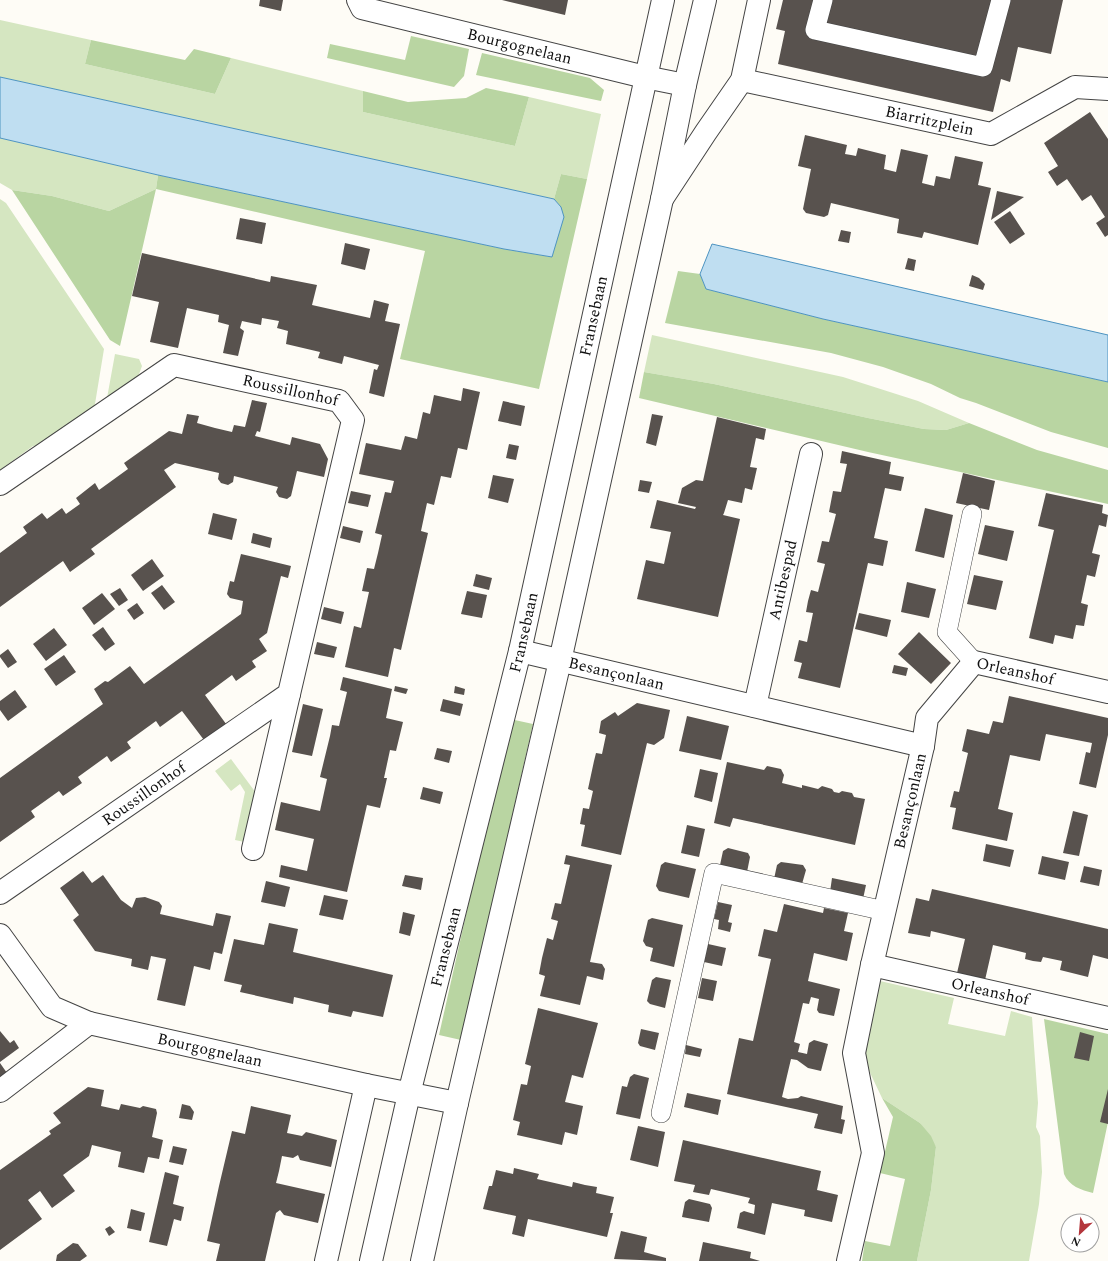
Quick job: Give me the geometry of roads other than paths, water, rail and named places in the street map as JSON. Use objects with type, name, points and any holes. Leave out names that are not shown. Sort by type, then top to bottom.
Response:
[{"type":"street","name":"Bourgognelaan","points":[[358,0],[362,8],[645,77],[685,85]]},
{"type":"street","name":"Fransebaan","points":[[371,1261],[408,1094],[520,651],[663,0]]},
{"type":"street","points":[[422,1261],[457,1103],[560,661],[662,199],[685,85],[705,0]]},
{"type":"street","points":[[662,199],[742,80],[759,0]]},
{"type":"street","name":"Biarritzplein","points":[[742,80],[991,134],[1075,87],[1108,89]]},
{"type":"street","name":"Roussillonhof","points":[[0,484],[174,364],[339,401],[353,420],[254,849]]},
{"type":"street","name":"Antibespad","points":[[756,706],[810,454]]},
{"type":"street","name":"Besançonlaan","points":[[520,651],[923,746],[872,965],[854,1053],[873,1153],[848,1261]]},
{"type":"street","name":"Orleanshof","points":[[923,746],[927,718],[974,662],[1108,692]]},
{"type":"street","name":"Roussillonhof","points":[[0,893],[289,694]]},
{"type":"street","name":"Bourgognelaan","points":[[0,935],[52,1007],[89,1023],[366,1085],[457,1103]]},
{"type":"street","name":"Orleanshof","points":[[872,965],[1108,1018]]},
{"type":"street","points":[[0,1091],[89,1023]]},
{"type":"street","points":[[326,1261],[366,1085]]},
{"type":"lane","points":[[823,0],[815,30],[983,67],[1001,0]]},
{"type":"lane","points":[[972,514],[947,632],[974,662]]},
{"type":"lane","points":[[661,1113],[714,873],[885,911]]},
{"type":"water","points":[[0,77],[554,199],[561,207],[564,217],[552,257],[504,249],[158,175],[0,138]]},
{"type":"water","points":[[712,244],[1108,335],[1108,382],[823,319],[706,289],[700,274]]}]
